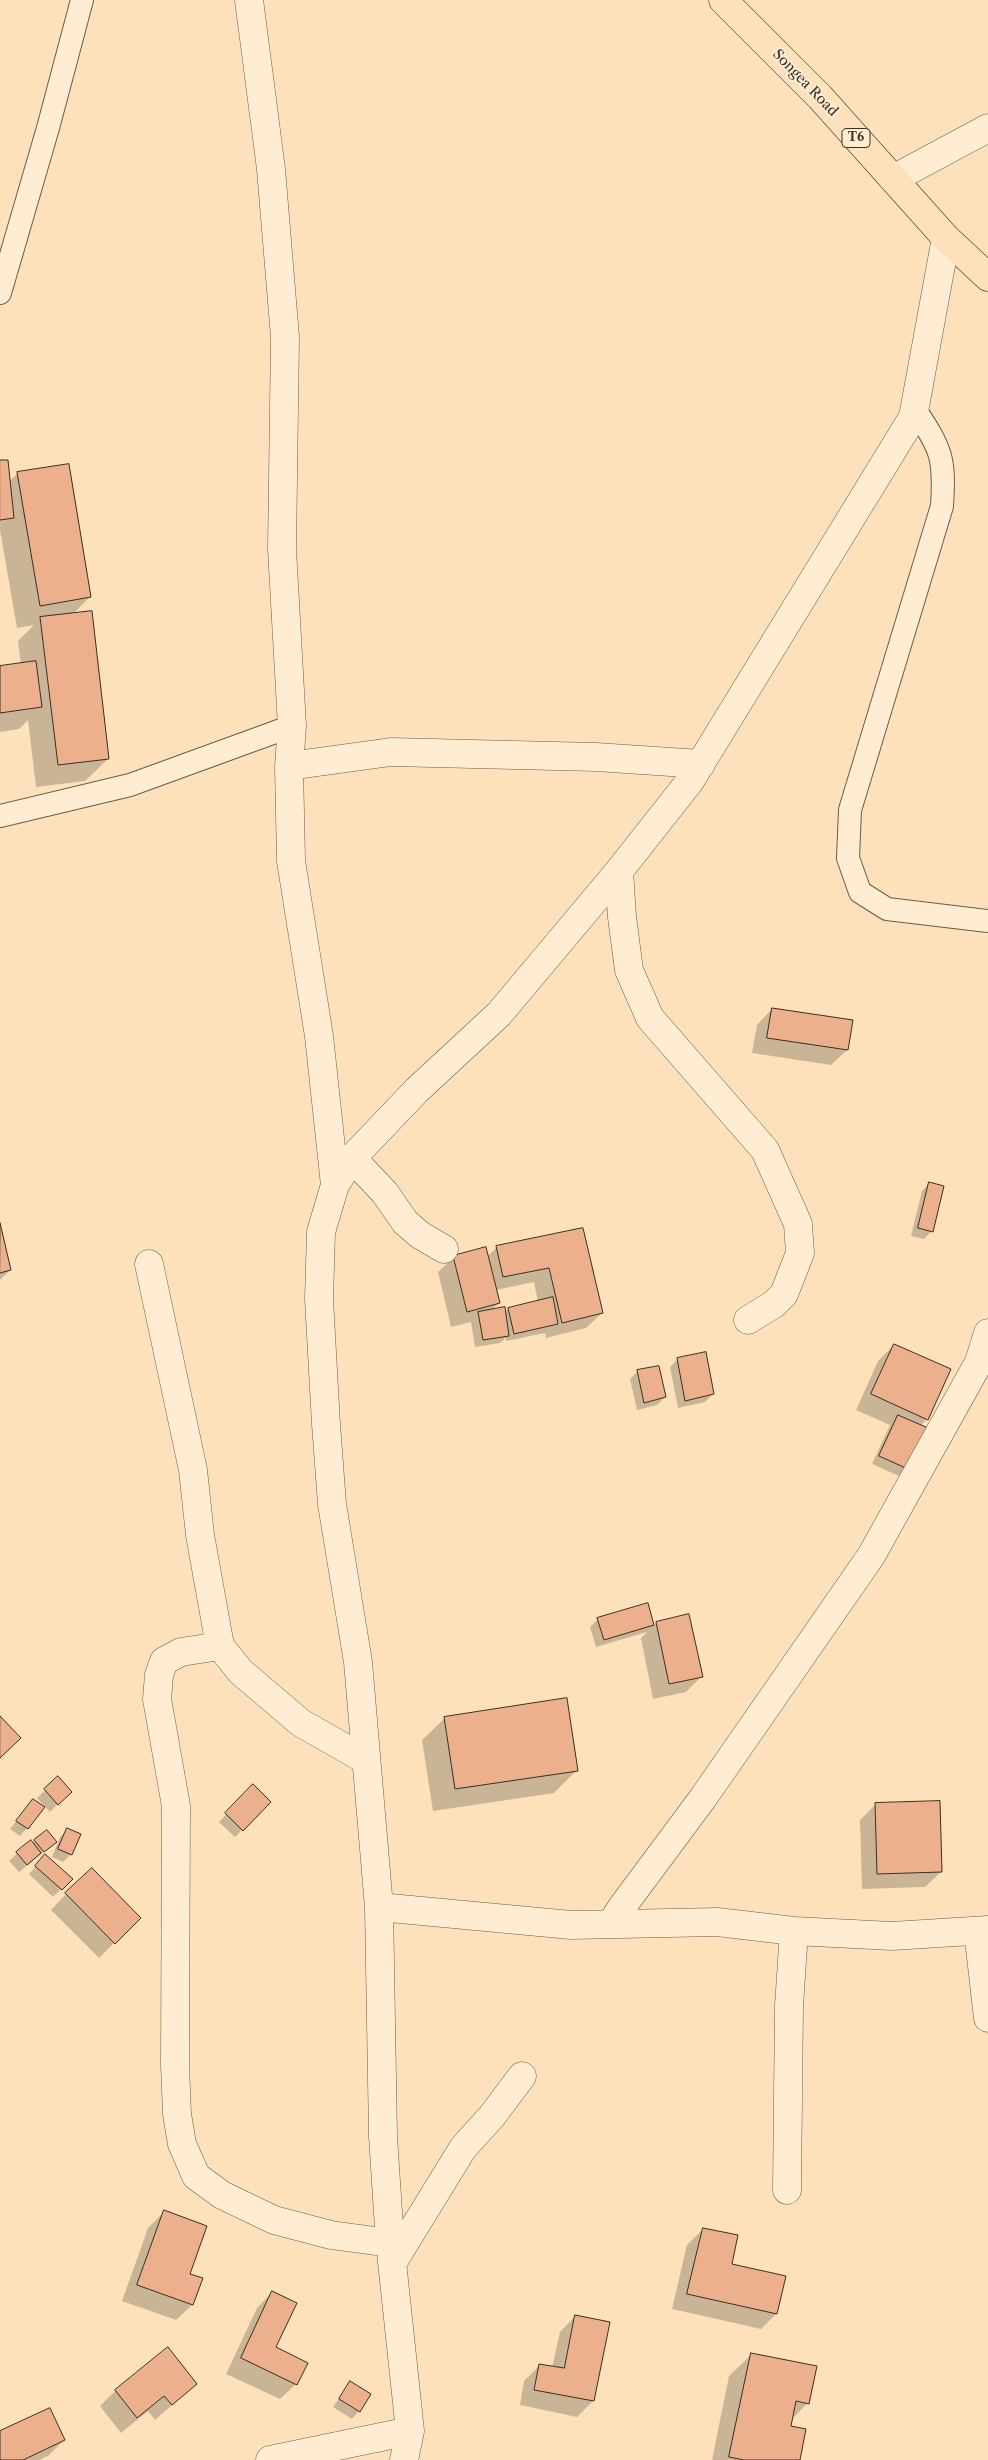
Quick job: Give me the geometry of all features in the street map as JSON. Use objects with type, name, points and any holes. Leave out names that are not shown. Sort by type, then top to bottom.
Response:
[{"type":"highway","name":"Songea Road","points":[[723,0],[820,97],[946,238],[988,277]]},
{"type":"street","points":[[249,0],[271,169],[286,337],[282,549],[292,726],[289,766],[291,861],[319,1036],[335,1185]]},
{"type":"street","points":[[893,179],[988,128]]},
{"type":"street","points":[[404,2460],[410,2431],[391,2253],[384,2136],[379,1908],[358,1662],[332,1504],[319,1309],[321,1232],[335,1185],[352,1158],[417,1090],[499,1014],[619,871],[690,781],[701,764],[916,411],[946,238]]},
{"type":"street","points":[[289,766],[391,752],[596,757],[701,764]]},
{"type":"street","points":[[619,871],[622,917],[629,970],[650,1018],[766,1150],[798,1224],[800,1253],[784,1294],[774,1304],[748,1320]]},
{"type":"street","points":[[352,1158],[385,1194],[406,1222],[420,1235],[444,1249]]},
{"type":"street","points":[[149,1264],[193,1470],[200,1535],[220,1646],[241,1672],[301,1723],[366,1760]]},
{"type":"street","points":[[611,1924],[622,1906],[703,1798],[871,1556],[979,1362],[988,1332]]},
{"type":"street","points":[[220,1646],[181,1652],[164,1661],[159,1676],[157,1699],[176,1806],[175,2065],[177,2114],[182,2144],[196,2176],[222,2195],[274,2220],[391,2253]]},
{"type":"street","points":[[379,1908],[571,1925],[717,1922],[794,1931],[892,1936],[983,1930],[988,2018]]},
{"type":"street","points":[[787,2190],[789,2006],[794,1931]]},
{"type":"street","points":[[391,2253],[463,2148],[522,2076]]},
{"type":"street","points":[[270,2460],[410,2431]]},
{"type":"lane","points":[[0,293],[48,128],[82,0]]},
{"type":"lane","points":[[916,411],[935,440],[944,468],[942,506],[850,810],[848,858],[860,892],[887,908],[988,921]]},
{"type":"lane","points":[[0,816],[130,785],[292,726]]},
{"type":"building","points":[[0,460],[8,460],[14,518],[0,520]]},
{"type":"building","points":[[69,464],[91,597],[40,606],[17,472]]},
{"type":"building","points":[[92,611],[109,759],[58,765],[40,617]]},
{"type":"building","points":[[36,661],[42,707],[0,713],[0,666]]},
{"type":"building","points":[[772,1008],[853,1020],[848,1050],[767,1038]]},
{"type":"building","points":[[929,1182],[944,1186],[933,1232],[918,1228]]},
{"type":"building","points":[[0,1223],[11,1270],[0,1273]]},
{"type":"building","points":[[583,1228],[603,1313],[562,1323],[549,1268],[503,1277],[496,1246]]},
{"type":"building","points":[[486,1247],[500,1303],[467,1312],[453,1256]]},
{"type":"building","points":[[553,1297],[558,1324],[514,1334],[508,1308]]},
{"type":"building","points":[[505,1307],[509,1336],[483,1340],[478,1312]]},
{"type":"building","points":[[894,1344],[951,1369],[928,1420],[871,1394]]},
{"type":"building","points":[[706,1352],[714,1394],[685,1401],[677,1358]]},
{"type":"building","points":[[659,1366],[666,1397],[644,1403],[637,1370]]},
{"type":"building","points":[[898,1415],[928,1428],[908,1469],[879,1456]]},
{"type":"building","points":[[648,1603],[654,1625],[604,1640],[597,1618]]},
{"type":"building","points":[[689,1614],[703,1677],[669,1684],[656,1622]]},
{"type":"building","points":[[567,1698],[578,1771],[455,1789],[444,1717]]},
{"type":"building","points":[[0,1716],[21,1738],[0,1758]]},
{"type":"building","points":[[58,1776],[72,1792],[58,1805],[44,1789]]},
{"type":"building","points":[[253,1784],[271,1802],[243,1831],[225,1813]]},
{"type":"building","points":[[33,1799],[45,1807],[28,1829],[16,1821]]},
{"type":"building","points":[[940,1801],[942,1872],[877,1874],[875,1803]]},
{"type":"building","points":[[67,1828],[81,1834],[72,1855],[58,1849]]},
{"type":"building","points":[[47,1830],[57,1842],[44,1852],[34,1840]]},
{"type":"building","points":[[31,1840],[41,1853],[27,1865],[16,1852]]},
{"type":"building","points":[[45,1854],[73,1879],[62,1890],[35,1866]]},
{"type":"building","points":[[92,1868],[141,1918],[115,1944],[65,1893]]},
{"type":"building","points":[[164,2210],[207,2226],[190,2274],[203,2278],[193,2305],[137,2285]]},
{"type":"building","points":[[703,2228],[738,2235],[732,2264],[786,2276],[777,2314],[687,2294]]},
{"type":"building","points":[[272,2291],[297,2303],[276,2347],[308,2363],[297,2385],[241,2358]]},
{"type":"building","points":[[575,2315],[610,2322],[594,2401],[534,2390],[539,2364],[564,2368]]},
{"type":"building","points":[[168,2347],[197,2384],[172,2405],[164,2396],[137,2418],[115,2390]]},
{"type":"building","points":[[751,2353],[817,2366],[809,2404],[796,2401],[791,2426],[806,2429],[800,2460],[744,2460],[729,2457]]},
{"type":"building","points":[[350,2381],[371,2394],[360,2412],[339,2399]]},
{"type":"building","points":[[50,2408],[65,2440],[23,2460],[0,2460],[0,2431]]}]
